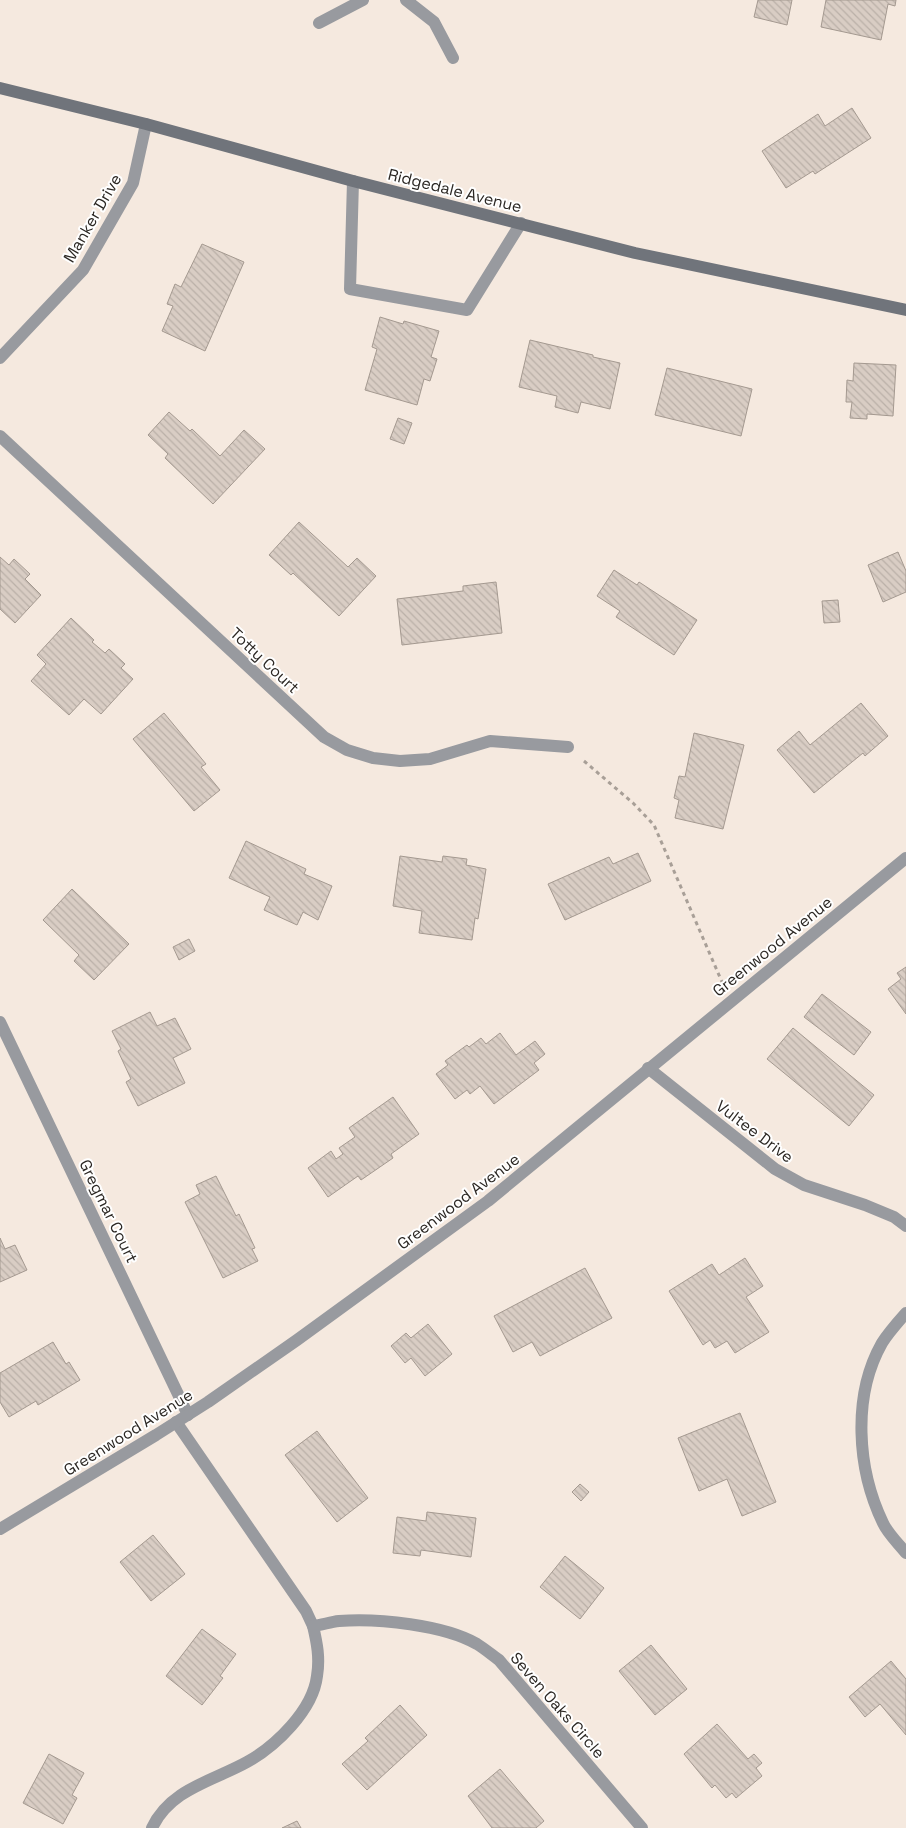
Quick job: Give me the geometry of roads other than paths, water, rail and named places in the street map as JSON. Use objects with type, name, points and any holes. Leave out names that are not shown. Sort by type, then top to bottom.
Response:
[{"type":"main road","name":"Ridgedale Avenue","points":[[0,88],[146,124],[353,181],[635,253],[906,310]]},
{"type":"street","points":[[319,23],[363,0]]},
{"type":"street","points":[[406,0],[434,22],[453,58]]},
{"type":"street","name":"Manker Drive","points":[[0,358],[83,270],[132,183],[146,124]]},
{"type":"street","points":[[353,181],[350,289],[467,310],[521,223]]},
{"type":"street","name":"Totty Court","points":[[0,436],[324,737],[347,750],[373,758],[400,761],[430,759],[490,741],[568,747]]},
{"type":"street","name":"Greenwood Avenue","points":[[0,1528],[188,1415],[275,1356],[488,1201],[906,858]]},
{"type":"street","name":"Gregmar Court","points":[[0,1022],[188,1415]]},
{"type":"street","name":"Vultee Drive","points":[[648,1068],[775,1169],[804,1185],[865,1205],[894,1217],[906,1226]]},
{"type":"street","points":[[906,1313],[883,1342],[870,1374],[862,1406],[862,1446],[868,1486],[883,1524],[906,1553]]},
{"type":"street","points":[[152,1828],[156,1820],[173,1800],[190,1788],[247,1762],[284,1733],[310,1702],[317,1676],[318,1650],[313,1626],[306,1612],[176,1422]]},
{"type":"street","name":"Seven Oaks Circle","points":[[313,1626],[338,1621],[378,1621],[453,1633],[477,1644],[499,1660],[642,1828]]}]
